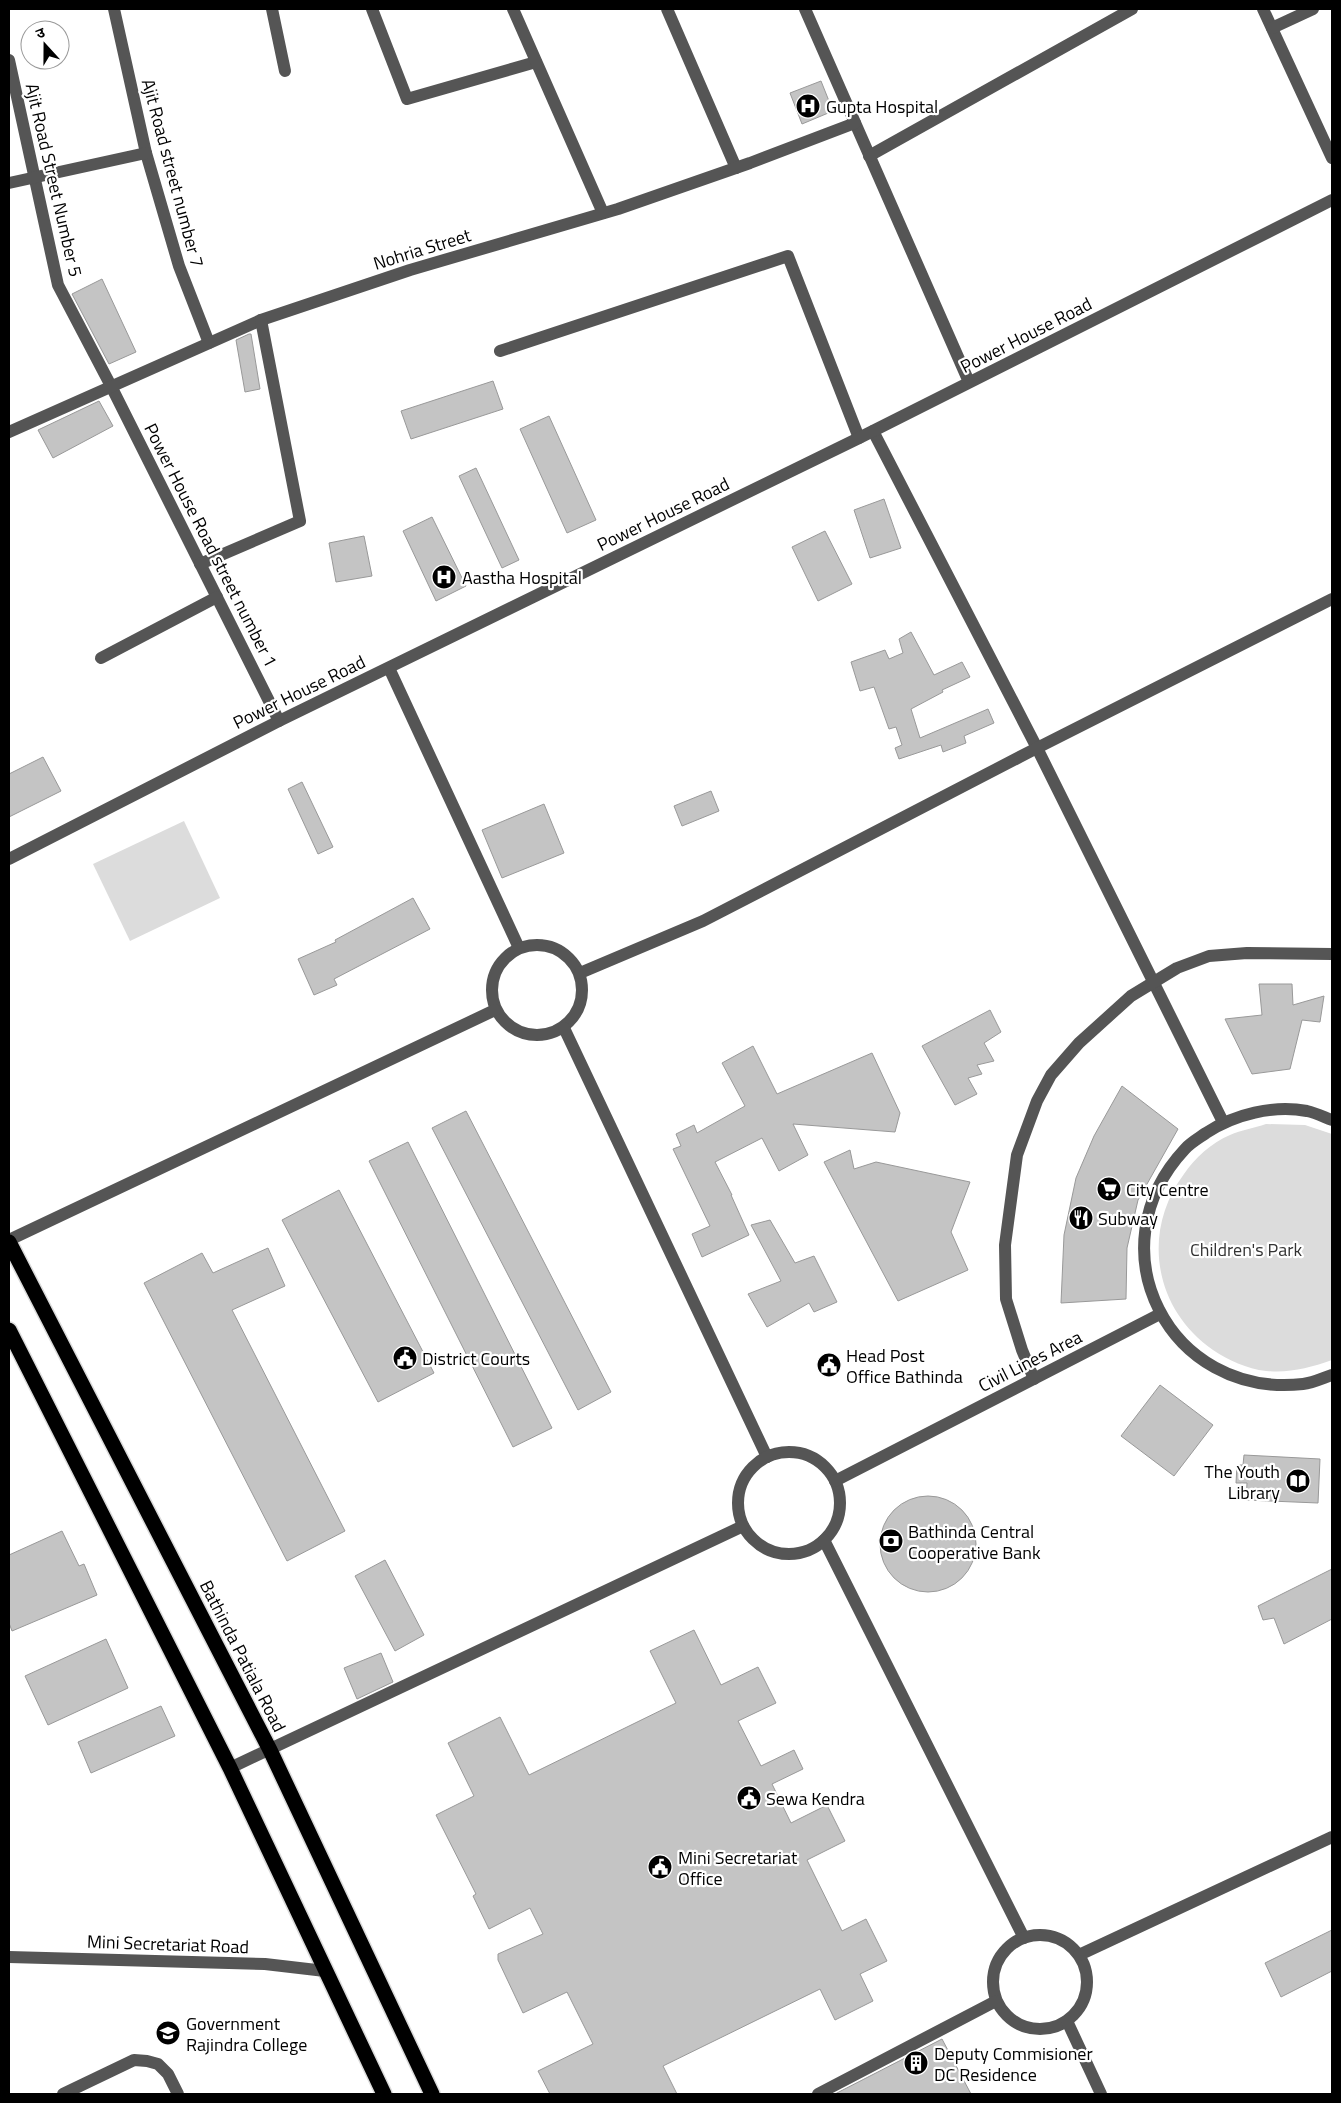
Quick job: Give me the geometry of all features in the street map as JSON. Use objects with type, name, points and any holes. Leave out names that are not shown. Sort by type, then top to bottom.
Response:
[{"type":"highway","name":"Bathinda Patiala Road","points":[[9,1241],[270,1750],[432,2094]]},
{"type":"highway","points":[[9,1330],[230,1768],[384,2094]]},
{"type":"street","name":"Ajit Road street number 7","points":[[114,9],[146,153],[179,266],[209,343]]},
{"type":"street","points":[[272,9],[285,70]]},
{"type":"street","points":[[372,9],[407,99],[536,62]]},
{"type":"street","points":[[512,9],[603,213]]},
{"type":"street","points":[[667,9],[736,168]]},
{"type":"street","points":[[805,9],[969,382]]},
{"type":"street","points":[[870,156],[1132,9]]},
{"type":"street","points":[[1263,9],[1332,158]]},
{"type":"street","points":[[1272,28],[1313,9]]},
{"type":"street","name":"Ajit Road Street Number 5","points":[[9,60],[58,285],[111,386]]},
{"type":"street","name":"Nohria Street","points":[[9,432],[261,320],[410,270],[603,213],[736,168],[855,123]]},
{"type":"street","points":[[9,183],[146,153]]},
{"type":"street","name":"Power House Road","points":[[9,859],[279,721],[859,438],[1332,200]]},
{"type":"street","points":[[500,352],[788,256],[859,438]]},
{"type":"street","points":[[200,564],[300,521],[261,320]]},
{"type":"street","name":"Power House Road street number 1","points":[[111,386],[279,721]]},
{"type":"street","points":[[873,430],[1037,748],[1223,1122]]},
{"type":"street","points":[[101,658],[217,597]]},
{"type":"street","points":[[580,973],[703,921],[1037,748],[1332,599]]},
{"type":"street","points":[[389,668],[519,948]]},
{"type":"street","points":[[545,945],[568,955],[580,973],[583,996],[576,1016],[564,1028],[555,1033],[532,1036],[508,1026],[495,1010],[491,984],[500,963],[519,948],[545,945]]},
{"type":"street","points":[[1034,1379],[1010,1314],[1005,1286],[1005,1245],[1017,1156],[1037,1101],[1051,1074],[1062,1060],[1131,996],[1155,984],[1177,968],[1209,956],[1247,952],[1332,954]]},
{"type":"street","points":[[9,1241],[495,1010]]},
{"type":"street","points":[[564,1028],[767,1457]]},
{"type":"street","points":[[1332,1120],[1307,1111],[1264,1110],[1223,1122],[1186,1148],[1158,1184],[1144,1227],[1145,1272],[1160,1314],[1186,1348],[1221,1372],[1262,1384],[1305,1384],[1332,1375]]},
{"type":"street","name":"Civil Lines Area","points":[[835,1481],[1160,1314]]},
{"type":"street","points":[[782,1452],[798,1453],[813,1458],[826,1468],[835,1481],[840,1496],[840,1512],[834,1527],[824,1540],[811,1549],[796,1554],[780,1553],[765,1548],[752,1538],[743,1526],[738,1510],[738,1494],[744,1479],[754,1466],[767,1457],[782,1452]]},
{"type":"street","points":[[230,1768],[743,1526]]},
{"type":"street","points":[[824,1540],[1024,1938]]},
{"type":"street","points":[[1079,1955],[1332,1837]]},
{"type":"street","points":[[1040,1935],[1055,1937],[1069,1944],[1079,1955],[1086,1968],[1088,1983],[1082,2005],[1067,2021],[1054,2028],[1027,2028],[1014,2022],[1004,2013],[996,2001],[993,1986],[994,1971],[1000,1956],[1011,1945],[1024,1938],[1040,1935]]},
{"type":"street","name":"Mini Secretariat Road","points":[[9,1957],[265,1964],[325,1971]]},
{"type":"street","points":[[818,2094],[996,2001]]},
{"type":"street","points":[[1067,2021],[1101,2094]]},
{"type":"street","points":[[63,2094],[134,2060],[158,2064],[168,2074],[178,2094]]},
{"type":"green space","points":[[184,821],[220,898],[130,941],[93,864]]},
{"type":"green space","name":"Children's Park","points":[[1266,1124],[1305,1125],[1332,1134],[1332,1360],[1292,1371],[1266,1371],[1252,1368],[1231,1361],[1213,1350],[1193,1333],[1178,1313],[1167,1292],[1160,1268],[1159,1244],[1162,1220],[1170,1197],[1184,1174],[1198,1157],[1216,1142],[1234,1133]]},
{"type":"building","points":[[821,81],[833,111],[802,124],[790,93]]},
{"type":"building","points":[[102,279],[136,352],[109,364],[72,294]]},
{"type":"building","points":[[251,334],[260,389],[245,392],[236,340]]},
{"type":"building","points":[[493,381],[503,409],[411,439],[401,411]]},
{"type":"building","points":[[99,401],[113,426],[53,458],[38,430]]},
{"type":"building","points":[[549,416],[596,520],[567,533],[520,429]]},
{"type":"building","points":[[476,468],[519,560],[502,568],[459,476]]},
{"type":"building","points":[[884,499],[901,548],[870,558],[854,510]]},
{"type":"building","points":[[432,517],[466,586],[436,601],[403,531]]},
{"type":"building","points":[[825,531],[852,584],[818,601],[792,547]]},
{"type":"building","points":[[364,536],[372,576],[336,582],[329,543]]},
{"type":"building","points":[[911,632],[934,675],[962,662],[970,677],[942,690],[943,692],[911,709],[920,738],[988,709],[994,723],[964,736],[966,743],[943,752],[941,745],[899,759],[895,748],[902,745],[896,727],[889,729],[874,687],[860,691],[851,662],[885,650],[889,659],[903,653],[899,639]]},
{"type":"building","points":[[43,757],[61,791],[9,817],[9,774]]},
{"type":"building","points":[[302,782],[333,847],[318,854],[288,789]]},
{"type":"building","points":[[711,791],[719,811],[682,826],[674,806]]},
{"type":"building","points":[[544,804],[564,853],[502,878],[482,830]]},
{"type":"building","points":[[413,898],[430,929],[334,979],[337,985],[314,995],[298,959],[336,942],[335,940]]},
{"type":"building","points":[[1259,984],[1292,984],[1293,1005],[1324,996],[1320,1022],[1302,1020],[1290,1069],[1252,1074],[1225,1019],[1262,1015]]},
{"type":"building","points":[[990,1010],[1001,1032],[984,1043],[994,1061],[977,1065],[982,1074],[968,1078],[977,1094],[955,1105],[922,1046]]},
{"type":"building","points":[[753,1046],[777,1094],[872,1053],[900,1113],[895,1132],[793,1124],[808,1155],[779,1171],[762,1138],[715,1162],[749,1235],[702,1257],[692,1234],[710,1226],[673,1149],[681,1146],[676,1134],[694,1125],[697,1133],[745,1106],[722,1063]]},
{"type":"building","name":"City Centre","points":[[1122,1086],[1178,1129],[1138,1200],[1127,1248],[1126,1299],[1061,1303],[1064,1235],[1076,1178],[1094,1136]]},
{"type":"building","points":[[466,1111],[611,1392],[578,1410],[432,1128]]},
{"type":"building","points":[[408,1142],[552,1428],[513,1447],[369,1161]]},
{"type":"building","points":[[850,1150],[854,1169],[876,1162],[970,1182],[951,1232],[968,1270],[898,1301],[824,1162]]},
{"type":"building","points":[[339,1190],[434,1373],[378,1402],[282,1220]]},
{"type":"building","points":[[770,1220],[795,1263],[814,1256],[837,1302],[814,1312],[809,1303],[767,1327],[748,1294],[781,1281],[751,1225]]},
{"type":"building","points":[[268,1248],[285,1286],[232,1310],[345,1531],[287,1561],[144,1283],[202,1253],[213,1273]]},
{"type":"building","points":[[1160,1385],[1213,1425],[1174,1476],[1121,1436]]},
{"type":"building","points":[[1244,1455],[1320,1459],[1318,1503],[1246,1500],[1247,1483],[1236,1483],[1237,1465],[1243,1465]]},
{"type":"building","points":[[928,1496],[946,1500],[962,1510],[972,1526],[976,1544],[972,1562],[962,1578],[946,1588],[928,1592],[910,1588],[894,1578],[884,1562],[880,1544],[884,1526],[894,1510],[910,1500]]},
{"type":"building","points":[[62,1531],[79,1566],[84,1564],[97,1595],[12,1631],[9,1623],[9,1555]]},
{"type":"building","points":[[385,1560],[424,1635],[395,1651],[355,1576]]},
{"type":"building","points":[[1332,1569],[1332,1619],[1284,1644],[1274,1618],[1263,1620],[1258,1606]]},
{"type":"building","name":"Mini Secretariat Office","points":[[694,1630],[721,1685],[758,1667],[776,1703],[738,1721],[761,1766],[794,1750],[803,1769],[772,1784],[791,1823],[827,1805],[845,1841],[807,1860],[842,1931],[866,1919],[887,1961],[860,1974],[873,2001],[835,2020],[820,1989],[663,2066],[677,2094],[550,2094],[538,2071],[593,2044],[567,1992],[523,2013],[498,1960],[498,1954],[543,1934],[530,1908],[489,1929],[473,1896],[476,1894],[436,1815],[474,1796],[448,1743],[500,1717],[529,1775],[676,1703],[650,1651]]},
{"type":"building","points":[[106,1639],[128,1688],[48,1725],[25,1676]]},
{"type":"building","points":[[381,1653],[393,1682],[357,1699],[344,1668]]},
{"type":"building","points":[[161,1706],[175,1736],[91,1773],[78,1742]]},
{"type":"building","points":[[1332,1930],[1332,1971],[1281,1997],[1265,1963]]},
{"type":"building","name":"Deputy Commisioner DC Residence","points":[[942,2039],[971,2094],[835,2094]]},
{"type":"place","name":"Gupta Hospital","points":[[808,106]]},
{"type":"place","name":"Aastha Hospital","points":[[444,577]]},
{"type":"place","name":"City Centre","points":[[1109,1189]]},
{"type":"place","name":"Subway","points":[[1081,1218]]},
{"type":"place","name":"District Courts","points":[[405,1358]]},
{"type":"place","name":"Head Post Office Bathinda","points":[[829,1365]]},
{"type":"place","name":"The Youth Library","points":[[1298,1481]]},
{"type":"place","name":"Bathinda Central Cooperative Bank","points":[[891,1541]]},
{"type":"place","name":"Sewa Kendra","points":[[749,1798]]},
{"type":"place","name":"Mini Secretariat Office","points":[[660,1867]]},
{"type":"place","name":"Government Rajindra College","points":[[168,2033]]},
{"type":"place","name":"Deputy Commisioner DC Residence","points":[[916,2063]]}]
